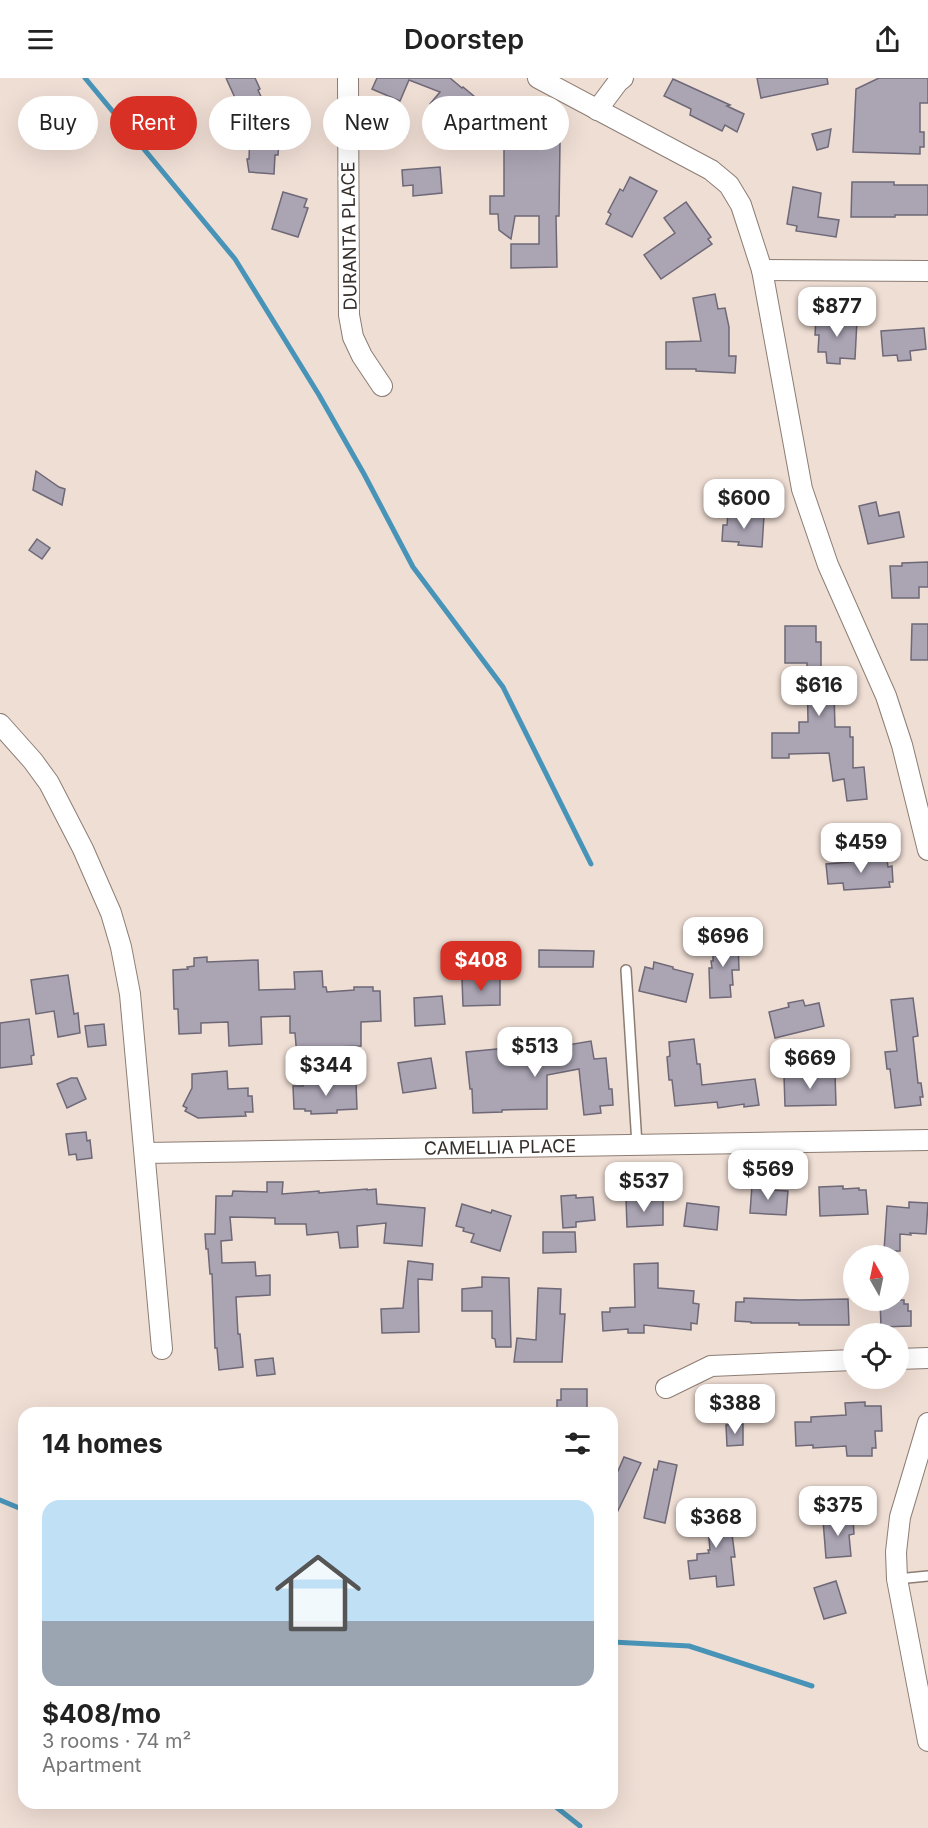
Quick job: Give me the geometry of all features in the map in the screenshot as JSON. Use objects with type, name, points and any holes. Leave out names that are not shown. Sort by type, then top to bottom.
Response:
[{"type":"street","name":"DURANTA PLACE","points":[[348,78],[349,315],[353,336],[362,356],[382,386]]},
{"type":"street","points":[[538,78],[711,170],[729,185],[741,205],[762,270],[802,489],[828,565],[886,696],[902,745],[928,850]]},
{"type":"street","points":[[597,110],[623,78]]},
{"type":"street","points":[[762,270],[928,271]]},
{"type":"street","points":[[0,724],[49,783],[83,849],[111,913],[121,947],[130,994],[162,1349]]},
{"type":"street","name":"CAMELLIA PLACE","points":[[145,1153],[928,1140]]},
{"type":"street","points":[[909,1359],[928,1358]]},
{"type":"street","points":[[666,1388],[711,1366],[843,1360]]},
{"type":"street","points":[[928,1423],[900,1517],[896,1552],[897,1579],[928,1741]]},
{"type":"lane","points":[[626,970],[637,1145]]},
{"type":"lane","points":[[897,1579],[928,1576]]},
{"type":"building","points":[[226,78],[255,78],[261,96],[234,96]]},
{"type":"building","points":[[377,78],[450,78],[474,96],[437,96],[440,92],[409,80],[402,96],[388,96],[372,89]]},
{"type":"building","points":[[757,78],[827,78],[828,84],[761,98]]},
{"type":"building","points":[[879,78],[928,78],[928,103],[920,103],[920,132],[924,132],[924,147],[920,147],[920,154],[853,152],[856,89]]},
{"type":"building","points":[[673,79],[730,105],[727,106],[744,114],[737,132],[725,125],[722,131],[690,115],[691,109],[664,96]]},
{"type":"building","points":[[831,129],[828,147],[817,150],[812,134]]},
{"type":"building","points":[[249,150],[278,150],[278,155],[275,155],[274,174],[249,172],[247,159],[249,159]]},
{"type":"building","points":[[504,150],[560,150],[559,216],[556,216],[557,267],[511,268],[511,244],[539,244],[539,216],[515,216],[511,239],[499,230],[498,214],[490,214],[490,196],[504,196]]},
{"type":"building","points":[[440,167],[442,193],[413,196],[413,185],[403,186],[402,170]]},
{"type":"building","points":[[630,177],[657,191],[632,237],[606,224],[611,214],[608,212],[620,189],[623,191]]},
{"type":"building","points":[[852,182],[928,185],[928,215],[851,217]]},
{"type":"building","points":[[793,187],[821,193],[818,217],[839,220],[836,237],[796,231],[797,226],[787,224]]},
{"type":"building","points":[[283,192],[307,199],[304,207],[308,208],[298,237],[272,229]]},
{"type":"building","points":[[686,202],[711,237],[708,239],[712,244],[661,279],[644,255],[675,233],[664,218]]},
{"type":"building","points":[[715,294],[718,309],[725,308],[729,327],[729,356],[736,356],[735,373],[666,369],[666,342],[701,341],[693,298]]},
{"type":"building","points":[[816,317],[857,320],[855,359],[840,358],[840,364],[827,363],[826,352],[818,352],[819,335],[815,335]]},
{"type":"building","points":[[924,328],[926,349],[910,351],[911,360],[898,361],[897,355],[883,356],[881,331]]},
{"type":"building","points":[[36,471],[65,489],[62,505],[33,490]]},
{"type":"building","points":[[876,502],[879,516],[899,512],[904,537],[868,544],[859,506]]},
{"type":"building","points":[[728,513],[764,516],[762,547],[722,541],[723,525],[727,525]]},
{"type":"building","points":[[37,539],[50,548],[42,559],[29,550]]},
{"type":"building","points":[[928,562],[928,587],[919,587],[919,598],[892,598],[890,566]]},
{"type":"building","points":[[912,624],[928,624],[928,660],[911,660]]},
{"type":"building","points":[[785,626],[816,626],[816,642],[821,642],[821,676],[831,676],[835,727],[850,727],[850,737],[853,737],[853,768],[864,767],[867,799],[847,801],[844,779],[833,781],[829,753],[789,754],[789,758],[772,758],[772,733],[799,733],[799,722],[808,722],[807,663],[785,663]]},
{"type":"building","points":[[872,857],[872,860],[887,859],[888,867],[892,866],[893,882],[889,882],[890,887],[844,890],[843,883],[828,884],[826,864]]},
{"type":"building","points":[[738,940],[739,970],[732,970],[731,997],[710,998],[709,968],[712,968],[713,941]]},
{"type":"building","points":[[539,950],[594,951],[593,967],[539,967]]},
{"type":"building","points":[[207,957],[207,962],[258,960],[259,990],[295,989],[294,972],[322,971],[323,987],[326,987],[327,992],[354,990],[354,987],[373,987],[373,991],[380,991],[381,1021],[361,1022],[361,1046],[335,1047],[335,1056],[297,1057],[295,1033],[290,1033],[290,1016],[261,1017],[262,1044],[229,1046],[228,1022],[201,1023],[201,1033],[179,1034],[178,1009],[174,1009],[173,970],[188,969],[187,967],[194,966],[194,958]]},
{"type":"building","points":[[654,962],[693,974],[686,1002],[639,991],[645,967],[653,969]]},
{"type":"building","points":[[68,975],[74,1014],[78,1013],[80,1033],[58,1037],[54,1011],[36,1014],[31,980]]},
{"type":"building","points":[[500,978],[500,1005],[463,1006],[462,979]]},
{"type":"building","points":[[442,996],[445,1024],[415,1026],[414,998]]},
{"type":"building","points":[[913,998],[918,1036],[913,1037],[918,1083],[921,1083],[923,1097],[920,1097],[921,1105],[895,1108],[890,1069],[887,1069],[885,1052],[897,1051],[891,1000]]},
{"type":"building","points":[[803,1000],[805,1006],[819,1003],[824,1026],[775,1038],[769,1012],[789,1007],[788,1003]]},
{"type":"building","points":[[29,1019],[34,1055],[31,1056],[32,1064],[0,1068],[0,1023]]},
{"type":"building","points":[[104,1024],[106,1045],[88,1047],[85,1026]]},
{"type":"building","points":[[694,1039],[702,1085],[755,1079],[759,1105],[744,1107],[744,1104],[718,1108],[717,1102],[675,1106],[672,1080],[669,1080],[667,1057],[670,1056],[669,1042]]},
{"type":"building","points":[[591,1041],[594,1059],[606,1058],[609,1089],[612,1089],[613,1105],[600,1106],[601,1113],[584,1115],[579,1069],[547,1075],[547,1109],[473,1113],[466,1052],[507,1048],[508,1055]]},
{"type":"building","points":[[431,1058],[436,1088],[403,1093],[398,1063]]},
{"type":"building","points":[[227,1071],[228,1089],[248,1088],[248,1096],[252,1096],[253,1112],[245,1112],[246,1116],[198,1118],[185,1111],[187,1108],[183,1106],[192,1088],[192,1074]]},
{"type":"building","points":[[835,1074],[836,1105],[785,1106],[784,1076]]},
{"type":"building","points":[[77,1078],[86,1099],[67,1108],[57,1084]]},
{"type":"building","points":[[356,1082],[357,1109],[337,1110],[337,1113],[311,1114],[311,1111],[305,1111],[305,1109],[294,1109],[293,1086]]},
{"type":"building","points":[[86,1132],[87,1141],[90,1140],[92,1158],[77,1160],[76,1154],[69,1155],[66,1134]]},
{"type":"building","points":[[267,1182],[283,1182],[282,1194],[376,1189],[377,1204],[425,1208],[422,1246],[384,1243],[386,1223],[357,1226],[358,1247],[340,1248],[338,1232],[307,1235],[306,1224],[275,1224],[275,1218],[230,1217],[232,1240],[221,1241],[222,1263],[255,1262],[256,1276],[270,1275],[270,1295],[236,1297],[243,1367],[219,1370],[217,1348],[215,1348],[212,1274],[210,1274],[205,1234],[215,1234],[216,1196],[232,1196],[233,1191],[267,1192]]},
{"type":"building","points":[[752,1185],[770,1187],[770,1190],[788,1191],[786,1215],[750,1213]]},
{"type":"building","points":[[843,1186],[843,1189],[866,1190],[868,1214],[820,1216],[819,1187]]},
{"type":"building","points":[[576,1195],[576,1198],[593,1197],[595,1220],[576,1222],[576,1227],[563,1228],[561,1196]]},
{"type":"building","points":[[626,1199],[663,1200],[663,1225],[627,1227]]},
{"type":"building","points":[[909,1202],[928,1203],[926,1234],[900,1234],[900,1245],[884,1245],[887,1206],[909,1208]]},
{"type":"building","points":[[687,1203],[719,1207],[717,1230],[684,1226]]},
{"type":"building","points":[[462,1204],[491,1213],[492,1210],[511,1216],[500,1251],[471,1242],[474,1234],[456,1226]]},
{"type":"building","points":[[543,1232],[575,1232],[576,1252],[543,1253]]},
{"type":"building","points":[[408,1261],[433,1264],[432,1280],[418,1279],[419,1332],[382,1333],[381,1309],[403,1308]]},
{"type":"building","points":[[658,1263],[658,1288],[694,1291],[693,1303],[699,1304],[697,1324],[691,1323],[691,1330],[644,1325],[644,1333],[628,1333],[628,1329],[603,1331],[602,1312],[610,1312],[610,1308],[635,1307],[634,1264]]},
{"type":"building","points":[[482,1277],[509,1278],[511,1347],[496,1347],[495,1339],[492,1338],[492,1311],[462,1311],[462,1289],[482,1287]]},
{"type":"building","points":[[538,1288],[561,1289],[560,1314],[565,1314],[562,1362],[514,1362],[517,1338],[536,1340]]},
{"type":"building","points":[[744,1298],[843,1299],[843,1311],[848,1311],[849,1323],[799,1325],[799,1323],[735,1321],[736,1302],[744,1302]]},
{"type":"building","points":[[880,1311],[911,1311],[911,1326],[909,1323],[881,1323]]},
{"type":"building","points":[[273,1358],[275,1374],[257,1376],[255,1360]]},
{"type":"building","points":[[561,1389],[587,1389],[587,1407],[557,1407],[557,1400],[561,1400]]},
{"type":"building","points":[[865,1402],[865,1406],[881,1406],[882,1431],[875,1431],[876,1448],[872,1448],[872,1456],[847,1456],[846,1446],[813,1448],[813,1445],[796,1446],[795,1422],[811,1422],[811,1417],[846,1415],[845,1403]]},
{"type":"building","points":[[743,1424],[743,1445],[727,1446],[726,1425]]},
{"type":"building","points":[[624,1457],[641,1463],[618,1511],[618,1471]]},
{"type":"building","points":[[659,1461],[677,1465],[665,1523],[644,1518],[654,1469],[657,1470]]},
{"type":"building","points":[[726,1504],[735,1557],[731,1557],[734,1585],[717,1587],[716,1576],[690,1579],[688,1561],[697,1560],[697,1554],[709,1553],[708,1550],[710,1550],[706,1506]]},
{"type":"building","points":[[846,1518],[846,1520],[853,1519],[854,1534],[849,1535],[851,1556],[826,1558],[823,1520]]},
{"type":"building","points":[[836,1581],[846,1613],[824,1619],[814,1588]]},
{"type":"waterway","points":[[85,78],[235,259],[319,395],[413,567],[503,687],[591,864]]},
{"type":"waterway","points":[[0,1500],[18,1508]]},
{"type":"waterway","points":[[618,1642],[689,1646],[812,1686]]},
{"type":"waterway","points":[[559,1809],[580,1826]]}]
